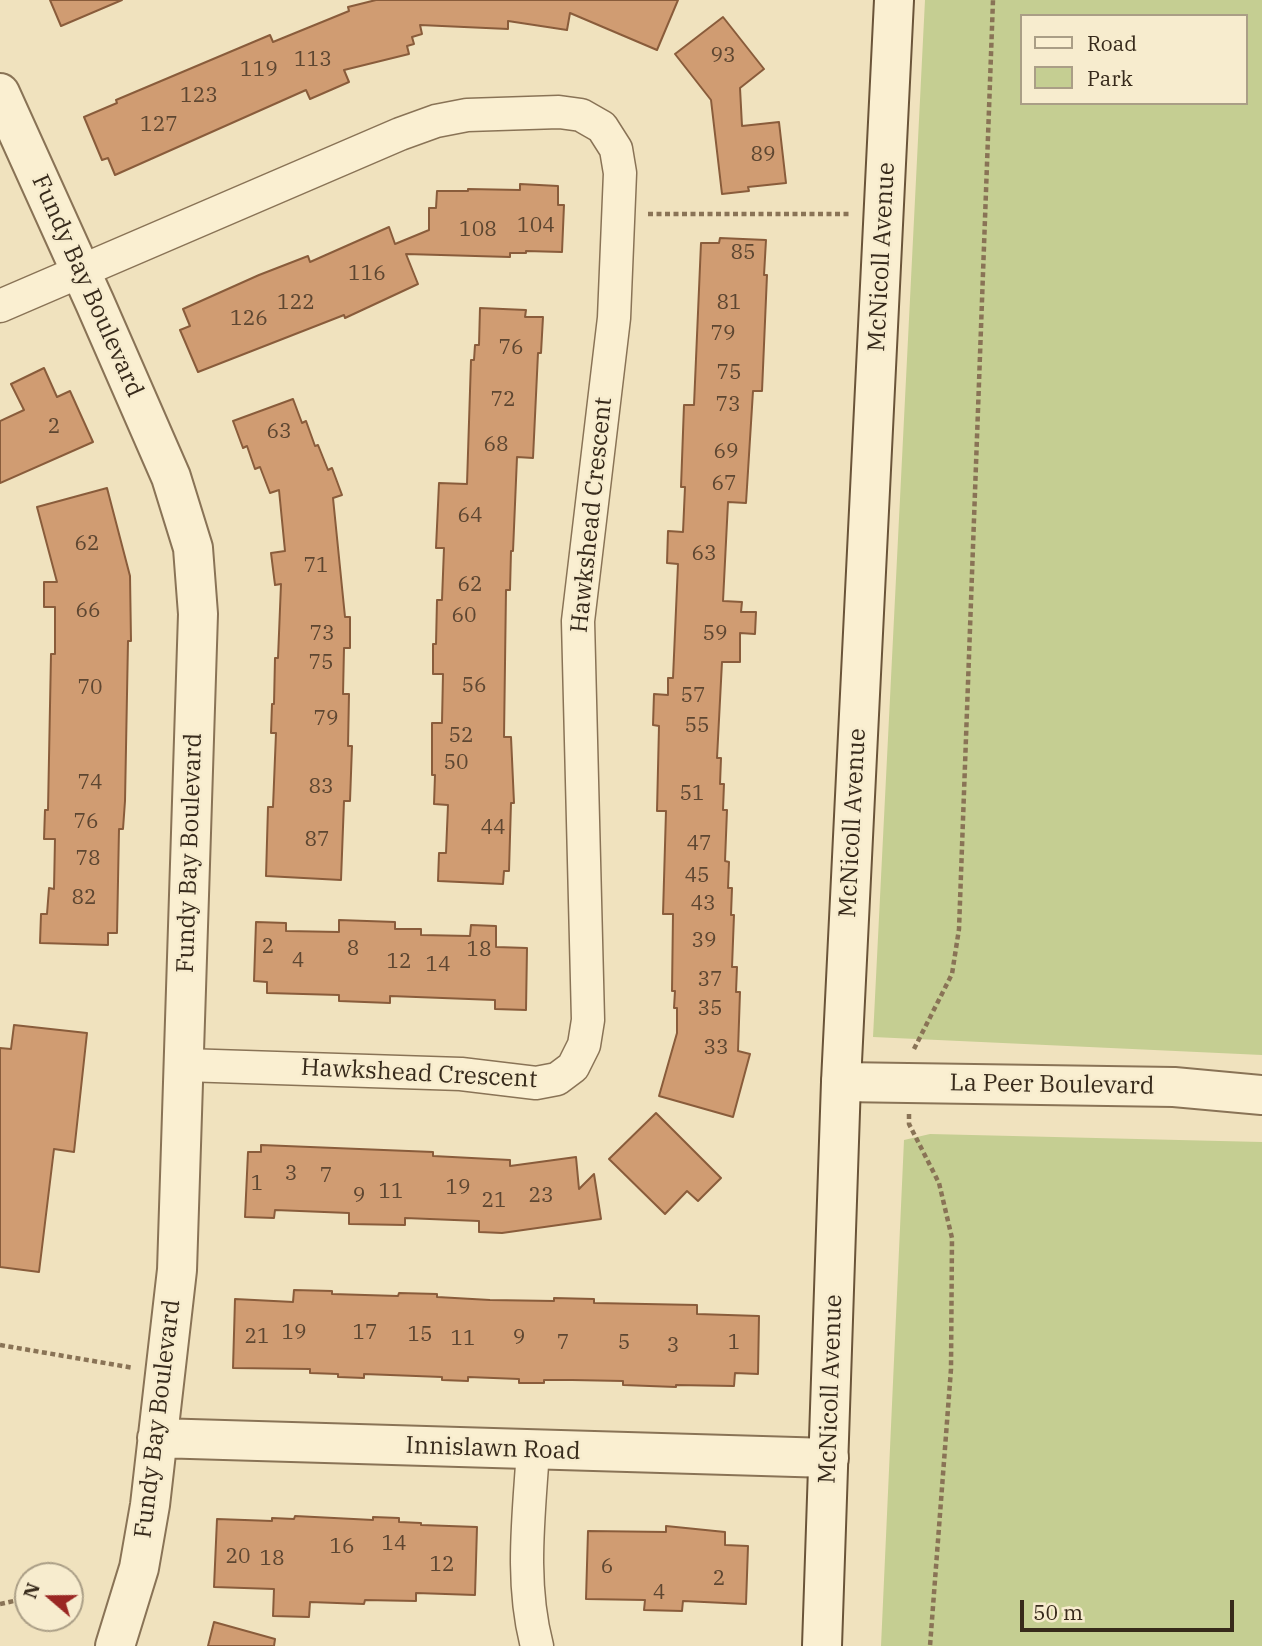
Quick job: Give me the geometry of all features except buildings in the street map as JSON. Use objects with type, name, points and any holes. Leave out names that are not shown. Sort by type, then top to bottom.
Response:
[{"type":"street","name":"McNicoll Avenue","points":[[822,1646],[841,1082],[894,0]]},
{"type":"street","name":"Fundy Bay Boulevard","points":[[0,93],[171,477],[193,548],[198,614],[177,1270],[150,1504],[139,1568],[115,1646]]},
{"type":"street","name":"Hawkshead Crescent","points":[[0,306],[436,121],[467,115],[559,112],[581,114],[602,127],[616,149],[620,173],[619,214],[611,347],[578,621],[588,1020],[584,1045],[573,1067],[556,1079],[536,1083],[461,1073],[184,1065]]},
{"type":"street","name":"La Peer Boulevard","points":[[841,1082],[1174,1087],[1262,1095]]},
{"type":"street","name":"Innislawn Road","points":[[158,1438],[829,1458]]},
{"type":"street","points":[[533,1450],[527,1572],[532,1627],[537,1646]]},
{"type":"path","points":[[913,1052],[953,974],[959,929],[993,0]]},
{"type":"path","points":[[619,214],[827,215]]},
{"type":"path","points":[[909,1124],[939,1183],[952,1238],[951,1369],[930,1646]]},
{"type":"path","points":[[0,1345],[165,1372]]},
{"type":"green space","points":[[925,0],[1262,0],[1262,1055],[873,1037]]},
{"type":"green space","points":[[930,1134],[1262,1142],[1262,1646],[881,1646],[904,1140]]}]
